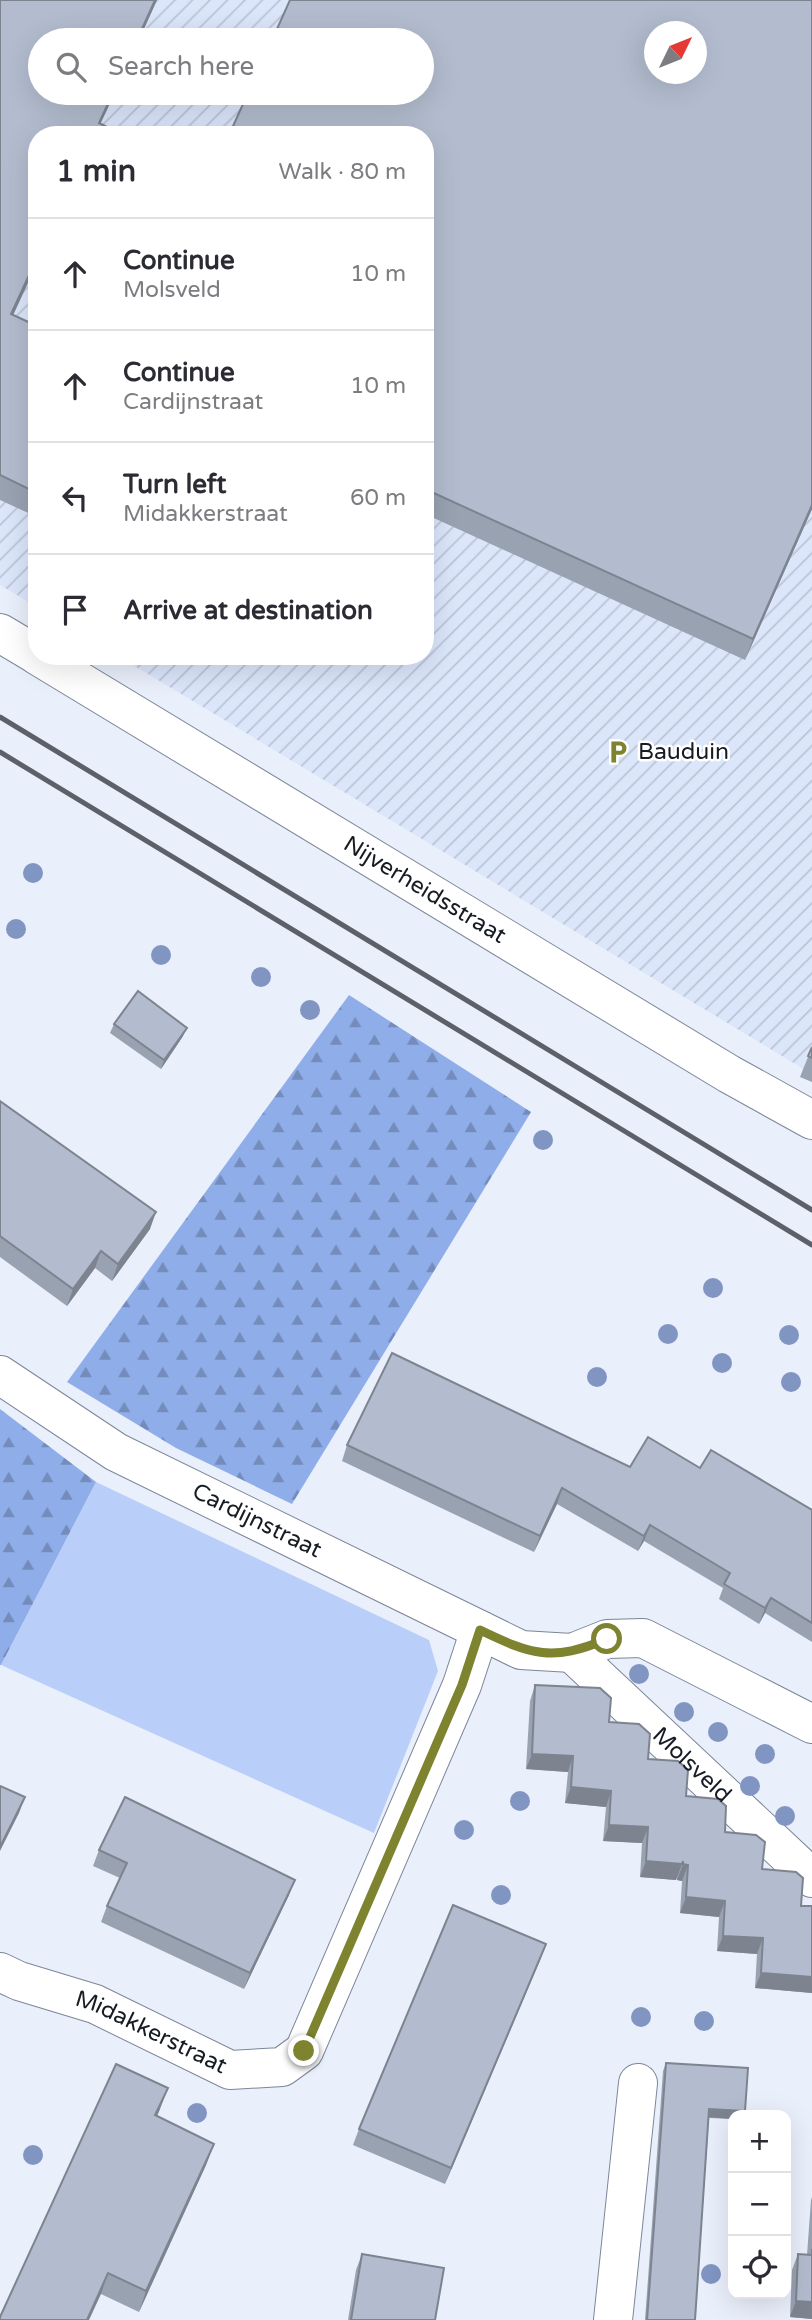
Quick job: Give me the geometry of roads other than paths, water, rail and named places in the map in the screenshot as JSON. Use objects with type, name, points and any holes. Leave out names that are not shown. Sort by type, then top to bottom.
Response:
[{"type":"street","name":"Nijverheidsstraat","points":[[0,634],[28,651]]},
{"type":"street","name":"Nijverheidsstraat","points":[[52,665],[729,1074],[812,1121]]},
{"type":"street","name":"Cardijnstraat","points":[[0,1375],[116,1452],[480,1630],[522,1650],[572,1653]]},
{"type":"street","name":"Midakkerstraat","points":[[0,1972],[19,1981],[95,2004],[230,2070],[282,2067],[304,2051],[462,1685],[480,1630]]},
{"type":"street","points":[[572,1653],[607,1639],[643,1638],[812,1724]]},
{"type":"street","name":"Molsveld","points":[[572,1653],[812,1878]]},
{"type":"street","points":[[614,2320],[638,2083]]},
{"type":"railway","points":[[0,717],[812,1210]]},
{"type":"railway","points":[[0,752],[812,1245]]},
{"type":"place","name":"Bauduin","points":[[618,752]]}]
